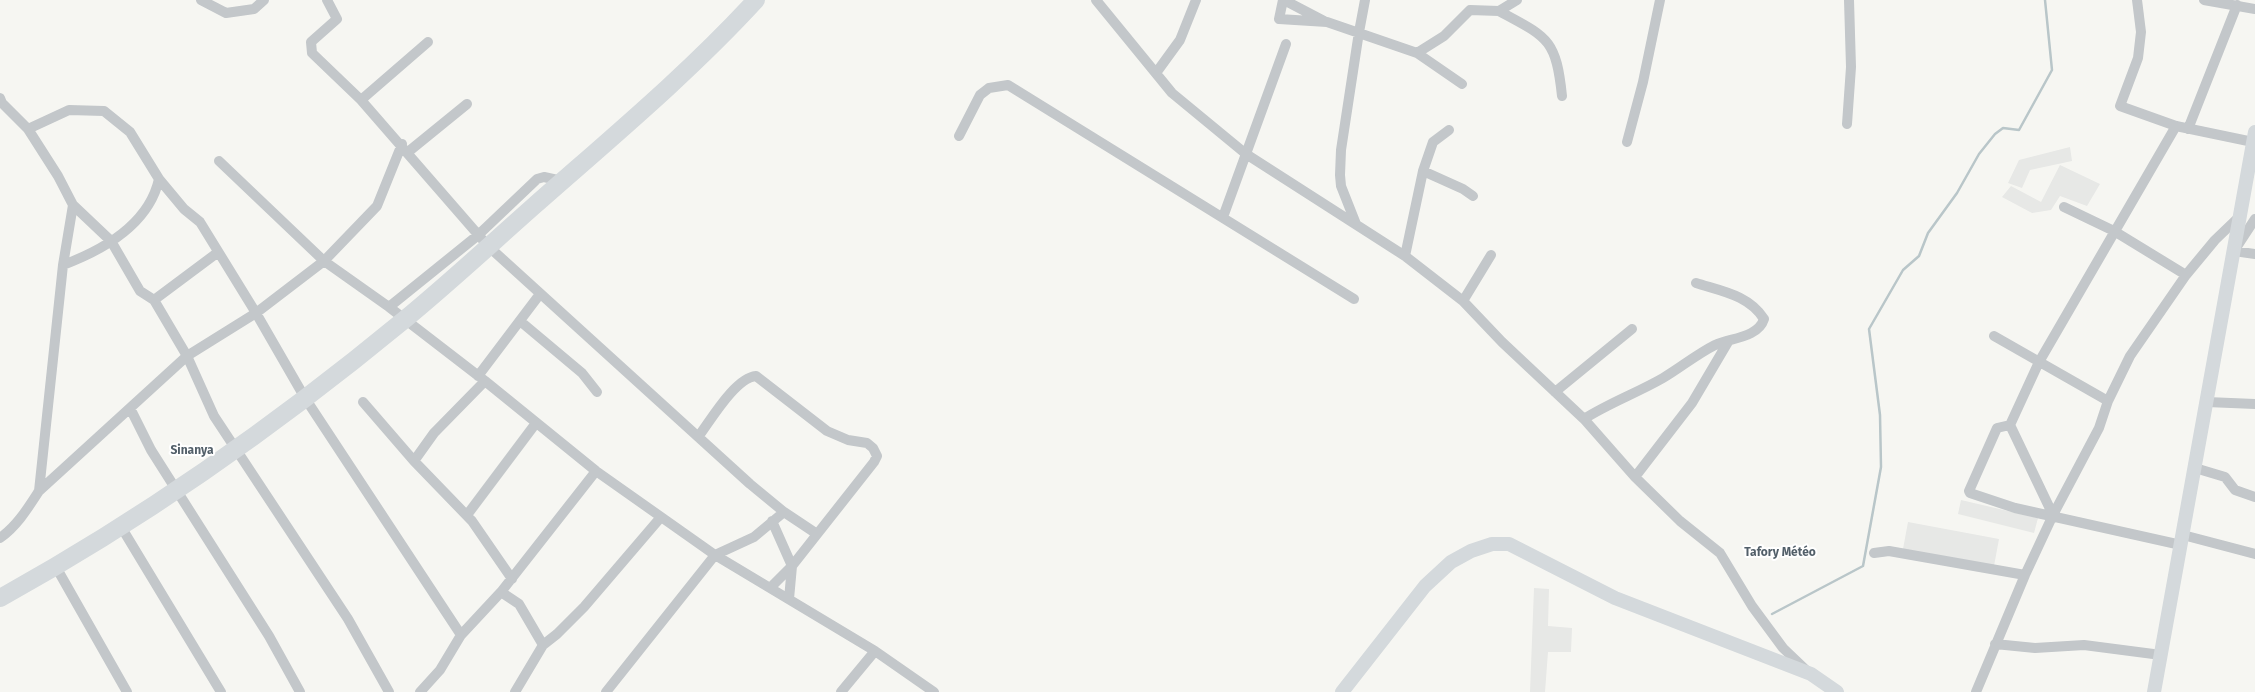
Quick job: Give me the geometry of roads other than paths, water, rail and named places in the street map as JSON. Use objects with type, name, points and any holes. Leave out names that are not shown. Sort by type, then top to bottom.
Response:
[{"type":"highway","points":[[0,598],[56,567],[120,525],[178,490],[305,398],[404,320],[482,241],[562,181],[702,58],[756,0]]},
{"type":"street","points":[[201,0],[226,12],[254,9],[264,0]]},
{"type":"street","points":[[327,0],[337,19],[311,42],[312,53],[361,100],[405,148],[482,241],[698,437],[784,512],[817,534]]},
{"type":"street","points":[[1096,0],[1172,93],[1246,154],[1405,256],[1463,301],[1584,419],[1635,477],[1680,521],[1720,553],[1752,606],[1778,642],[1811,674],[1837,692]]},
{"type":"street","points":[[1156,73],[1180,40],[1196,0]]},
{"type":"street","points":[[1327,22],[1279,19],[1283,0],[1327,22],[1417,53],[1462,84]]},
{"type":"street","points":[[1356,224],[1341,186],[1341,150],[1365,0]]},
{"type":"street","points":[[1499,11],[1517,0]]},
{"type":"street","points":[[1627,142],[1643,82],[1660,0]]},
{"type":"street","points":[[1847,124],[1851,67],[1849,0]]},
{"type":"street","points":[[2137,0],[2141,32],[2138,58],[2120,106],[2188,129],[2254,137],[2154,692]]},
{"type":"street","points":[[2204,0],[2255,9]]},
{"type":"street","points":[[1417,53],[1444,36],[1471,5],[1499,11],[1542,34],[1554,50],[1562,96]]},
{"type":"street","points":[[2188,129],[2237,6]]},
{"type":"street","points":[[361,100],[428,42]]},
{"type":"street","points":[[1223,217],[1286,44]]},
{"type":"street","points":[[959,136],[980,95],[990,88],[1008,85],[1354,299]]},
{"type":"street","points":[[1,101],[28,129],[58,176],[73,205],[111,241],[140,292],[154,300],[187,356],[214,416],[348,619],[389,692]]},
{"type":"street","points":[[0,538],[7,533],[27,510],[39,491],[187,356],[256,313],[324,261],[377,206],[405,148],[467,104]]},
{"type":"street","points":[[28,129],[69,110],[104,111],[130,132],[159,179],[184,209],[200,222],[217,253],[256,313],[305,398],[461,635]]},
{"type":"street","points":[[2010,425],[2040,362],[2114,232],[2153,169],[2176,126]]},
{"type":"street","points":[[1405,256],[1423,170],[1433,142],[1449,130]]},
{"type":"street","points":[[219,161],[324,261],[389,307],[536,424],[563,442],[596,471],[716,555],[875,651],[934,692]]},
{"type":"street","points":[[1423,170],[1463,188],[1473,196]]},
{"type":"street","points":[[63,264],[90,255],[128,229],[155,195],[159,179]]},
{"type":"street","points":[[39,491],[63,264],[73,205]]},
{"type":"street","points":[[2064,207],[2114,232],[2186,275]]},
{"type":"street","points":[[1976,692],[2025,575],[2053,515],[2099,428],[2108,401],[2130,356],[2186,275],[2215,240],[2240,216]]},
{"type":"street","points":[[2234,251],[2255,219]]},
{"type":"street","points":[[389,307],[482,241]]},
{"type":"street","points":[[2234,251],[2255,254]]},
{"type":"street","points":[[154,300],[217,253]]},
{"type":"street","points":[[1463,301],[1491,255]]},
{"type":"street","points":[[1584,419],[1604,406],[1623,399],[1663,378],[1716,345],[1740,339],[1762,324],[1764,319],[1759,310],[1740,296],[1696,283]]},
{"type":"street","points":[[414,461],[434,433],[481,379],[540,294]]},
{"type":"street","points":[[520,321],[582,373],[597,392]]},
{"type":"street","points":[[1555,392],[1632,329]]},
{"type":"street","points":[[1994,336],[2108,401]]},
{"type":"street","points":[[1635,477],[1692,403],[1728,342]]},
{"type":"street","points":[[698,437],[735,388],[748,377],[756,376],[827,431],[848,440],[867,443],[873,448],[876,456],[874,462],[792,566],[770,588]]},
{"type":"street","points":[[363,402],[414,461],[467,515],[512,579]]},
{"type":"street","points":[[2207,402],[2255,404]]},
{"type":"street","points":[[130,408],[151,450],[178,490],[269,636],[300,692]]},
{"type":"street","points":[[467,515],[536,424]]},
{"type":"street","points":[[2010,425],[2053,515]]},
{"type":"street","points":[[2010,425],[1997,428],[1974,478],[1969,491],[1970,494],[2014,508],[2255,554]]},
{"type":"street","points":[[2195,468],[2225,477],[2235,490],[2255,497]]},
{"type":"street","points":[[420,692],[440,670],[461,635],[512,579],[596,471]]},
{"type":"street","points":[[606,692],[716,555],[754,536],[784,512]]},
{"type":"street","points":[[515,692],[543,645],[557,634],[584,607],[661,517]]},
{"type":"street","points":[[772,521],[792,566],[789,599]]},
{"type":"street","points":[[120,525],[221,692]]},
{"type":"street","points":[[1342,692],[1425,586],[1451,562],[1472,551],[1492,544],[1509,544],[1616,598],[1811,674]]},
{"type":"street","points":[[1874,554],[1889,551],[2025,575]]},
{"type":"street","points":[[56,567],[123,691]]},
{"type":"street","points":[[501,592],[519,604],[543,645]]},
{"type":"street","points":[[1995,644],[2035,648],[2084,645],[2161,655]]},
{"type":"street","points":[[841,692],[875,651]]},
{"type":"waterway","points":[[1772,614],[1863,566],[1881,467],[1880,415],[1869,329],[1903,270],[1919,256],[1928,233],[1957,193],[1979,154],[1995,134],[2003,128],[2019,130],[2052,70],[2045,0]]},
{"type":"district","name":"Sinanya","points":[[192,451]]},
{"type":"district","name":"Tafory Météo","points":[[1780,553]]}]
